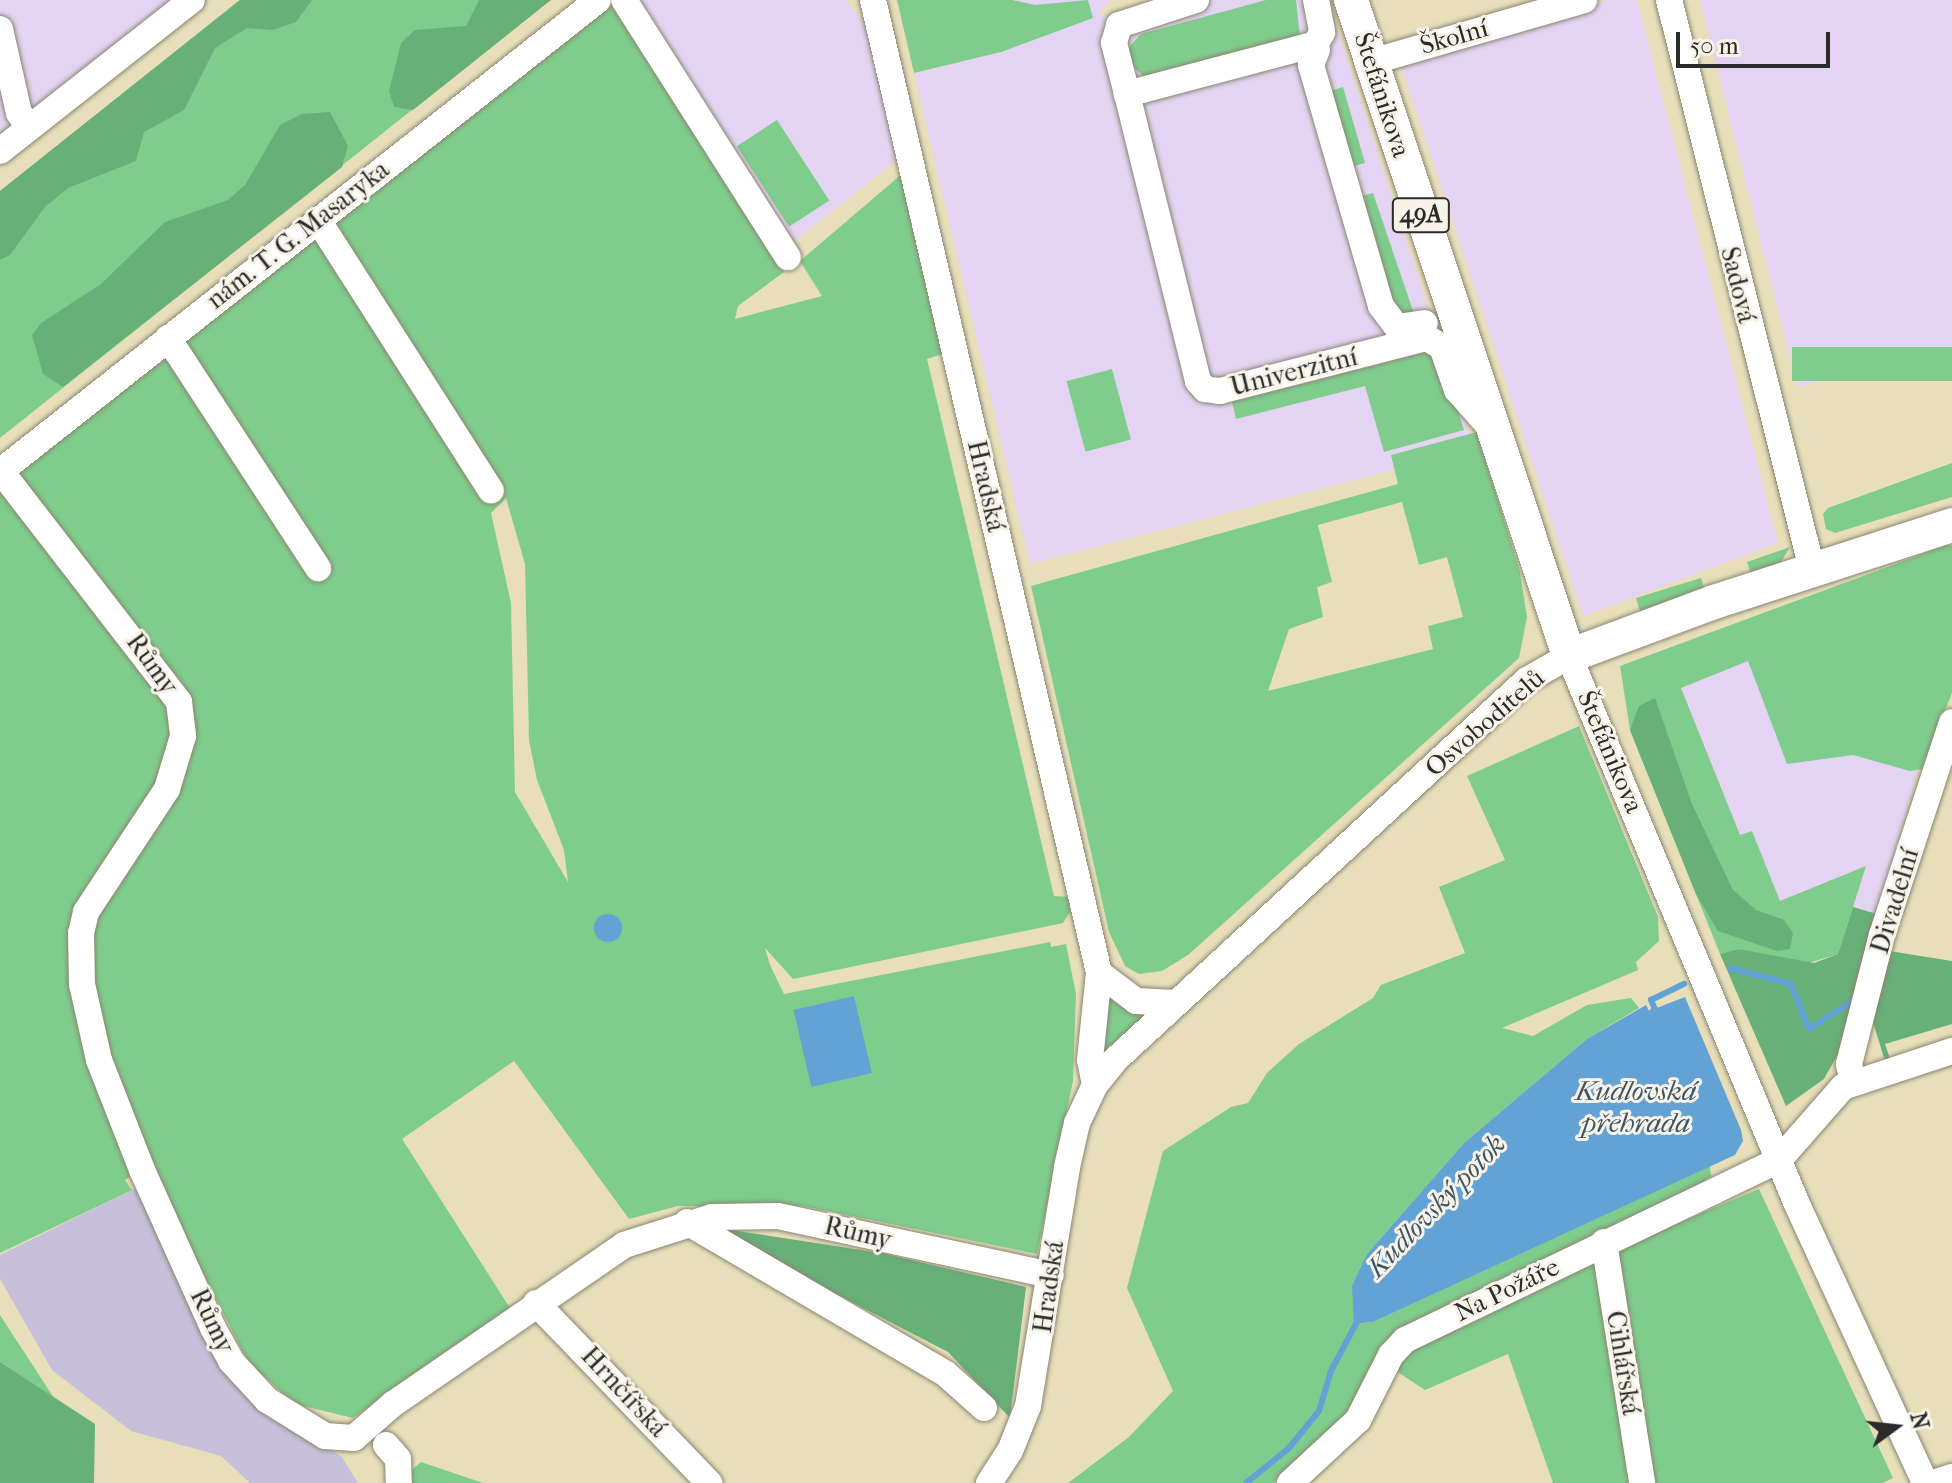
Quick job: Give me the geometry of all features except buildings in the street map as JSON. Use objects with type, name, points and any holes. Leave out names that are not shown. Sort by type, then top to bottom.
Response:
[{"type":"main road","name":"Štefánikova","points":[[1351,0],[1569,656]]},
{"type":"main road","name":"Osvoboditelů","points":[[1569,656],[1812,569],[1952,525]]},
{"type":"street","name":"nám. T. G. Masaryka","points":[[0,470],[598,0]]},
{"type":"street","points":[[624,0],[788,257]]},
{"type":"street","name":"Hradská","points":[[873,0],[1085,927],[1099,973],[1090,1060],[1095,1085]]},
{"type":"street","name":"Univerzitní","points":[[1196,0],[1119,25],[1114,43],[1201,386],[1220,391],[1427,338],[1442,347],[1457,390],[1492,429]]},
{"type":"street","points":[[1127,94],[1316,44],[1322,32],[1316,0]]},
{"type":"street","name":"Školní","points":[[1371,62],[1584,0]]},
{"type":"street","points":[[0,151],[187,2]]},
{"type":"street","name":"Sadová","points":[[1671,12],[1812,569]]},
{"type":"street","points":[[0,29],[19,113],[29,127]]},
{"type":"street","points":[[1317,50],[1311,65],[1381,306],[1397,327],[1425,323]]},
{"type":"street","points":[[318,220],[491,490]]},
{"type":"street","points":[[168,338],[318,568]]},
{"type":"street","name":"Růmy","points":[[0,470],[179,702],[183,736],[167,789],[86,912],[81,933],[82,984],[111,1097],[231,1361],[256,1390],[296,1423],[325,1436],[354,1438],[536,1303],[624,1245],[687,1222],[744,1214],[778,1216],[1051,1275]]},
{"type":"street","name":"Osvoboditelů","points":[[1176,1003],[1527,680],[1569,656]]},
{"type":"street","name":"Štefánikova","points":[[1569,656],[1779,1160],[1925,1483]]},
{"type":"street","name":"Divadelní","points":[[1853,1082],[1849,1064],[1882,935],[1952,722]]},
{"type":"street","points":[[1099,973],[1136,1001],[1176,1003]]},
{"type":"street","name":"Hradská","points":[[989,1483],[1026,1414],[1073,1136],[1095,1085],[1176,1003]]},
{"type":"street","points":[[1779,1160],[1833,1095],[1853,1082],[1952,1051]]},
{"type":"street","name":"Na Požáře","points":[[1290,1483],[1358,1420],[1391,1355],[1405,1340],[1779,1160]]},
{"type":"street","points":[[687,1222],[946,1374],[984,1408]]},
{"type":"street","name":"Cihlářská","points":[[1604,1242],[1642,1483]]},
{"type":"street","name":"Hrnčířská","points":[[536,1303],[709,1483]]},
{"type":"street","points":[[386,1445],[398,1459],[399,1483]]},
{"type":"street","points":[[1933,1483],[1952,1477]]},
{"type":"shaded area","points":[[0,0],[174,0],[0,136]]},
{"type":"shaded area","points":[[637,0],[846,0],[872,34],[903,155],[792,243]]},
{"type":"shaded area","points":[[932,0],[1111,0],[1096,17],[1164,0],[1328,0],[1474,449],[1030,564],[914,73],[1001,52],[1041,34]]},
{"type":"shaded area","points":[[1607,0],[1637,0],[1778,543],[1583,616],[1399,60]]},
{"type":"shaded area","points":[[1700,0],[1952,0],[1952,349],[1797,387]]},
{"type":"shaded area","points":[[1755,640],[1918,769],[1877,914],[1845,907],[1770,945],[1660,682]]},
{"type":"shaded area","points":[[140,1186],[244,1390],[342,1457],[358,1483],[250,1483],[221,1456],[131,1431],[52,1370],[0,1279],[0,1255]]},
{"type":"green space","points":[[240,0],[550,0],[0,438],[0,191]]},
{"type":"green space","points":[[240,0],[312,0],[296,22],[273,30],[247,28],[215,48],[184,110],[144,132],[136,161],[68,188],[45,207],[10,255],[0,260],[0,191]]},
{"type":"green space","points":[[479,0],[551,0],[413,110],[394,107],[389,91],[401,43],[415,30],[466,26]]},
{"type":"green space","points":[[613,0],[784,272],[738,306],[735,319],[822,296],[800,261],[903,173],[946,353],[927,359],[1054,896],[1069,897],[1072,909],[1063,923],[793,979],[765,948],[784,994],[1050,942],[1051,947],[1066,944],[1076,994],[1073,1081],[1037,1254],[803,1206],[678,1206],[629,1219],[514,1061],[402,1139],[510,1308],[353,1418],[295,1404],[248,1362],[149,1166],[125,1180],[132,1190],[0,1253],[0,481]],"holes":[[[506,498],[525,564],[529,740],[537,780],[564,850],[568,882],[515,792],[511,603],[491,513]]]},
{"type":"green space","points":[[897,0],[1012,0],[1035,5],[1088,0],[1093,18],[1001,52],[914,73]]},
{"type":"green space","points":[[1266,0],[1296,0],[1300,38],[1148,80],[1131,65],[1127,49],[1141,34]]},
{"type":"green space","points":[[1343,87],[1365,163],[1347,168],[1330,91]]},
{"type":"green space","points":[[330,112],[348,146],[342,167],[63,387],[43,374],[32,335],[41,323],[101,284],[165,222],[228,200],[245,185],[280,125],[302,114]]},
{"type":"green space","points":[[777,120],[829,201],[789,227],[737,146]]},
{"type":"green space","points":[[1373,193],[1415,318],[1406,321],[1383,285],[1355,198]]},
{"type":"green space","points":[[1792,347],[1952,347],[1952,381],[1792,381]]},
{"type":"green space","points":[[1438,349],[1464,430],[1384,452],[1365,386],[1236,419],[1232,402]]},
{"type":"green space","points":[[1112,369],[1131,440],[1085,452],[1067,381]]},
{"type":"green space","points":[[1477,432],[1520,572],[1527,617],[1519,658],[1188,955],[1162,971],[1139,974],[1125,966],[1109,932],[1031,586],[1398,484],[1391,455]],"holes":[[[1402,502],[1419,565],[1447,557],[1463,617],[1428,626],[1433,649],[1268,691],[1289,629],[1323,617],[1317,587],[1332,582],[1318,525]]]},
{"type":"green space","points":[[1952,463],[1952,497],[1835,533],[1826,529],[1823,514],[1828,508]]},
{"type":"green space","points":[[1947,545],[1952,546],[1952,693],[1922,769],[1910,771],[1853,755],[1787,764],[1748,661],[1681,688],[1740,835],[1752,831],[1780,901],[1866,866],[1838,954],[1802,965],[1738,949],[1720,954],[1630,730],[1620,666]]},
{"type":"green space","points":[[1790,547],[1781,562],[1751,574],[1747,562]]},
{"type":"green space","points":[[1701,578],[1705,591],[1640,611],[1636,598]]},
{"type":"green space","points":[[1655,698],[1692,804],[1733,890],[1756,910],[1784,920],[1793,933],[1790,949],[1777,951],[1718,931],[1696,894],[1630,730],[1639,706]]},
{"type":"green space","points":[[1579,726],[1658,917],[1659,941],[1636,962],[1638,970],[1502,1028],[1533,1036],[1587,1005],[1631,998],[1639,1008],[1587,1039],[1464,1143],[1367,1254],[1355,1324],[1373,1322],[1710,1166],[1711,1176],[1699,1187],[1494,1282],[1392,1341],[1352,1414],[1273,1483],[1068,1483],[1129,1437],[1173,1391],[1127,1288],[1163,1151],[1231,1107],[1248,1103],[1267,1073],[1299,1044],[1373,998],[1381,985],[1465,953],[1439,887],[1505,860],[1467,776]]},
{"type":"green space","points":[[1853,907],[1877,914],[1843,1045],[1824,1079],[1786,1106],[1720,954],[1738,949],[1814,963],[1838,954]]},
{"type":"green space","points":[[1889,951],[1952,961],[1952,1024],[1885,1044],[1890,1059],[1885,1061],[1868,1006]]},
{"type":"green space","points":[[1114,997],[1147,1015],[1101,1053],[1106,998]]},
{"type":"green space","points":[[1759,1189],[1893,1478],[1883,1483],[1648,1483],[1614,1250]]},
{"type":"green space","points":[[731,1230],[881,1253],[1026,1287],[1010,1418],[948,1352],[726,1237]]},
{"type":"green space","points":[[1596,1259],[1635,1483],[1553,1483],[1508,1354],[1425,1390],[1399,1373],[1397,1363],[1410,1348]]},
{"type":"green space","points":[[0,1315],[54,1398],[0,1362]]},
{"type":"green space","points":[[0,1362],[95,1424],[94,1483],[0,1483]]},
{"type":"green space","points":[[421,1462],[483,1483],[410,1483],[408,1473]]},
{"type":"water","points":[[608,914],[618,918],[622,928],[618,938],[608,942],[598,938],[594,928],[598,918]]},
{"type":"water","points":[[854,996],[872,1073],[811,1087],[794,1010]]},
{"type":"water","name":"Kudlovská přehrada","points":[[1685,997],[1741,1130],[1743,1141],[1735,1155],[1373,1322],[1354,1324],[1352,1286],[1367,1254],[1464,1143],[1587,1039],[1646,1005],[1649,1011]]},
{"type":"waterway","name":"Kudlovský potok","points":[[1730,968],[1791,984],[1809,1029],[1851,1002]]},
{"type":"waterway","name":"Kudlovský potok","points":[[1650,1014],[1655,1009],[1651,1000],[1684,984]]},
{"type":"waterway","name":"Kudlovský potok","points":[[1246,1483],[1289,1448],[1319,1411],[1331,1371],[1358,1320]]}]
